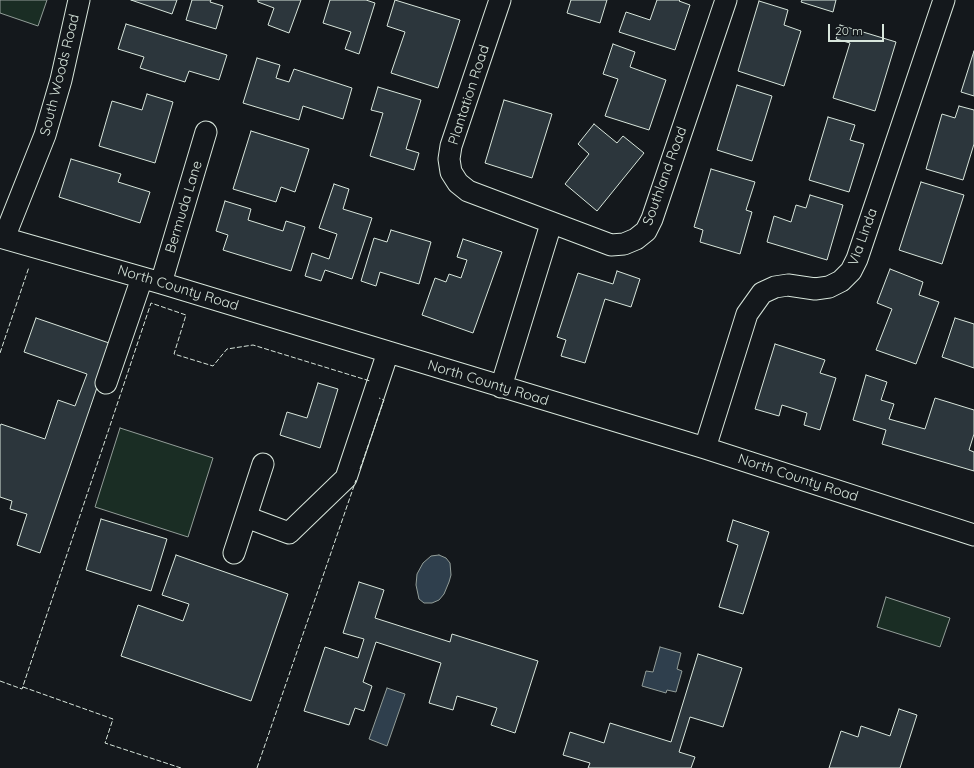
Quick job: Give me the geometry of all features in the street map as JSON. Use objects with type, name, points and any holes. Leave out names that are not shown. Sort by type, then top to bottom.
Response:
[{"type":"street","name":"South Woods Road","points":[[2,237],[45,135],[61,80],[79,0]]},
{"type":"street","name":"Plantation Road","points":[[500,0],[451,146],[449,159],[451,172],[458,183],[468,191],[551,224]]},
{"type":"street","name":"Southland Road","points":[[551,224],[611,245],[624,244],[636,240],[646,231],[652,219],[726,0]]},
{"type":"street","name":"Via Linda","points":[[705,448],[746,314],[762,293],[775,286],[788,285],[815,289],[829,287],[841,281],[851,271],[857,259],[944,0]]},
{"type":"street","name":"Bermuda Lane","points":[[106,384],[152,280],[206,132]]},
{"type":"street","points":[[501,387],[551,224]]},
{"type":"street","name":"North County Road","points":[[2,237],[152,280],[705,448],[974,535]]},
{"type":"street","points":[[246,518],[289,533],[346,478],[388,352]]},
{"type":"street","points":[[234,554],[263,464]]},
{"type":"green space","points":[[0,0],[47,0],[38,26],[0,13]]},
{"type":"green space","points":[[120,428],[213,458],[188,537],[95,507]]},
{"type":"green space","points":[[886,597],[950,618],[940,647],[877,627]]},
{"type":"water","points":[[439,555],[446,558],[450,563],[451,575],[449,582],[444,594],[439,600],[432,603],[424,603],[419,599],[416,585],[417,574],[423,563],[431,556]]},
{"type":"water","points":[[660,647],[681,653],[677,669],[682,671],[676,692],[667,690],[666,693],[642,686],[646,671],[653,672]]},
{"type":"water","points":[[387,688],[405,694],[387,746],[369,739]]},
{"type":"building","points":[[131,0],[177,0],[172,14]]},
{"type":"building","points":[[192,0],[211,0],[210,2],[223,6],[216,29],[186,20]]},
{"type":"building","points":[[258,0],[301,0],[289,33],[268,25],[274,8],[258,2]]},
{"type":"building","points":[[330,0],[366,0],[375,3],[359,54],[345,49],[351,32],[323,23]]},
{"type":"building","points":[[395,0],[460,20],[438,88],[391,73],[405,32],[387,26]]},
{"type":"building","points":[[571,0],[607,0],[600,23],[567,13]]},
{"type":"building","points":[[657,0],[680,0],[679,1],[690,5],[675,50],[619,32],[626,12],[650,20]]},
{"type":"building","points":[[802,0],[836,0],[833,12],[801,2]]},
{"type":"building","points":[[759,1],[788,10],[784,25],[801,31],[784,86],[738,71]]},
{"type":"building","points":[[126,24],[227,55],[219,80],[189,71],[185,82],[140,68],[144,57],[118,49]]},
{"type":"building","points":[[840,25],[896,42],[875,111],[833,98],[850,43],[836,39]]},
{"type":"building","points":[[613,44],[635,52],[630,67],[666,80],[649,130],[605,116],[618,79],[603,74]]},
{"type":"building","points":[[974,51],[974,96],[961,92]]},
{"type":"building","points":[[257,58],[280,65],[276,78],[289,82],[294,69],[352,88],[343,119],[303,106],[299,120],[243,103]]},
{"type":"building","points":[[737,85],[772,96],[752,161],[717,150]]},
{"type":"building","points":[[378,87],[421,100],[406,149],[419,153],[414,170],[370,156],[383,113],[371,110]]},
{"type":"building","points":[[147,94],[173,102],[155,163],[99,146],[112,101],[142,110]]},
{"type":"building","points":[[504,100],[552,114],[532,178],[485,163]]},
{"type":"building","points":[[959,106],[974,110],[974,144],[963,180],[926,169],[942,114],[955,118]]},
{"type":"building","points":[[828,117],[855,125],[850,140],[864,144],[849,192],[809,180]]},
{"type":"building","points":[[594,124],[617,143],[623,136],[644,153],[597,211],[565,184],[589,154],[578,144]]},
{"type":"building","points":[[251,131],[309,149],[295,192],[281,187],[276,202],[233,189]]},
{"type":"building","points":[[71,159],[121,174],[118,182],[150,192],[140,223],[59,197]]},
{"type":"building","points":[[711,169],[755,182],[746,210],[752,212],[740,254],[700,242],[703,230],[694,227]]},
{"type":"building","points":[[921,182],[964,195],[942,264],[899,250]]},
{"type":"building","points":[[334,184],[349,189],[343,209],[372,218],[352,279],[325,270],[321,281],[305,276],[312,253],[329,259],[337,234],[319,228]]},
{"type":"building","points":[[810,195],[843,205],[827,260],[767,242],[774,216],[791,222],[796,205],[806,208]]},
{"type":"building","points":[[225,201],[251,209],[248,220],[283,231],[286,221],[305,227],[291,271],[223,250],[228,235],[216,231]]},
{"type":"building","points":[[391,230],[431,242],[419,284],[380,272],[376,286],[361,281],[374,238],[387,242]]},
{"type":"building","points":[[463,239],[502,252],[473,333],[422,315],[435,278],[446,282],[449,274],[461,278],[467,260],[457,257]]},
{"type":"building","points":[[890,269],[923,282],[919,295],[939,302],[916,364],[876,350],[892,309],[877,303]]},
{"type":"building","points":[[617,271],[640,279],[631,307],[605,299],[585,363],[561,356],[566,340],[557,337],[578,273],[613,284]]},
{"type":"building","points":[[36,318],[112,344],[40,553],[17,545],[27,514],[10,509],[12,501],[0,497],[0,426],[1,424],[45,439],[58,400],[75,406],[87,374],[24,352]]},
{"type":"building","points":[[955,318],[974,324],[974,368],[942,357]]},
{"type":"building","points":[[775,344],[825,360],[820,373],[836,378],[820,430],[804,425],[807,413],[782,405],[779,416],[755,409]]},
{"type":"building","points":[[866,375],[887,382],[881,400],[894,404],[889,419],[925,429],[935,398],[974,410],[974,434],[969,450],[974,452],[974,471],[882,444],[886,430],[853,420]]},
{"type":"building","points":[[318,383],[338,389],[320,448],[280,435],[287,412],[307,418]]},
{"type":"building","points":[[101,519],[167,539],[151,591],[86,570]]},
{"type":"building","points":[[733,520],[769,532],[743,614],[719,607],[738,545],[727,541]]},
{"type":"building","points":[[176,555],[288,594],[251,701],[121,656],[138,605],[183,621],[189,604],[162,595]]},
{"type":"building","points":[[359,582],[384,590],[375,618],[450,642],[452,634],[538,661],[515,733],[491,725],[497,708],[457,696],[453,710],[429,703],[441,663],[376,642],[363,682],[372,686],[364,711],[355,708],[349,725],[304,711],[325,647],[358,658],[364,639],[343,633]]},
{"type":"building","points":[[698,654],[742,668],[723,727],[690,717],[679,752],[695,757],[691,768],[588,768],[590,763],[563,755],[570,732],[604,743],[610,723],[671,742]]},
{"type":"building","points":[[899,709],[917,715],[900,768],[829,768],[841,731],[858,737],[861,726],[890,736]]},
{"type":"fence","points":[[0,353],[29,267]]},
{"type":"fence","points":[[0,681],[22,689],[151,303],[186,315],[174,354],[213,366],[227,349],[253,345],[370,381]]},
{"type":"fence","points":[[360,469],[384,400],[379,398]]},
{"type":"fence","points":[[257,768],[356,480]]},
{"type":"fence","points":[[23,687],[113,719],[105,743],[181,768]]}]
